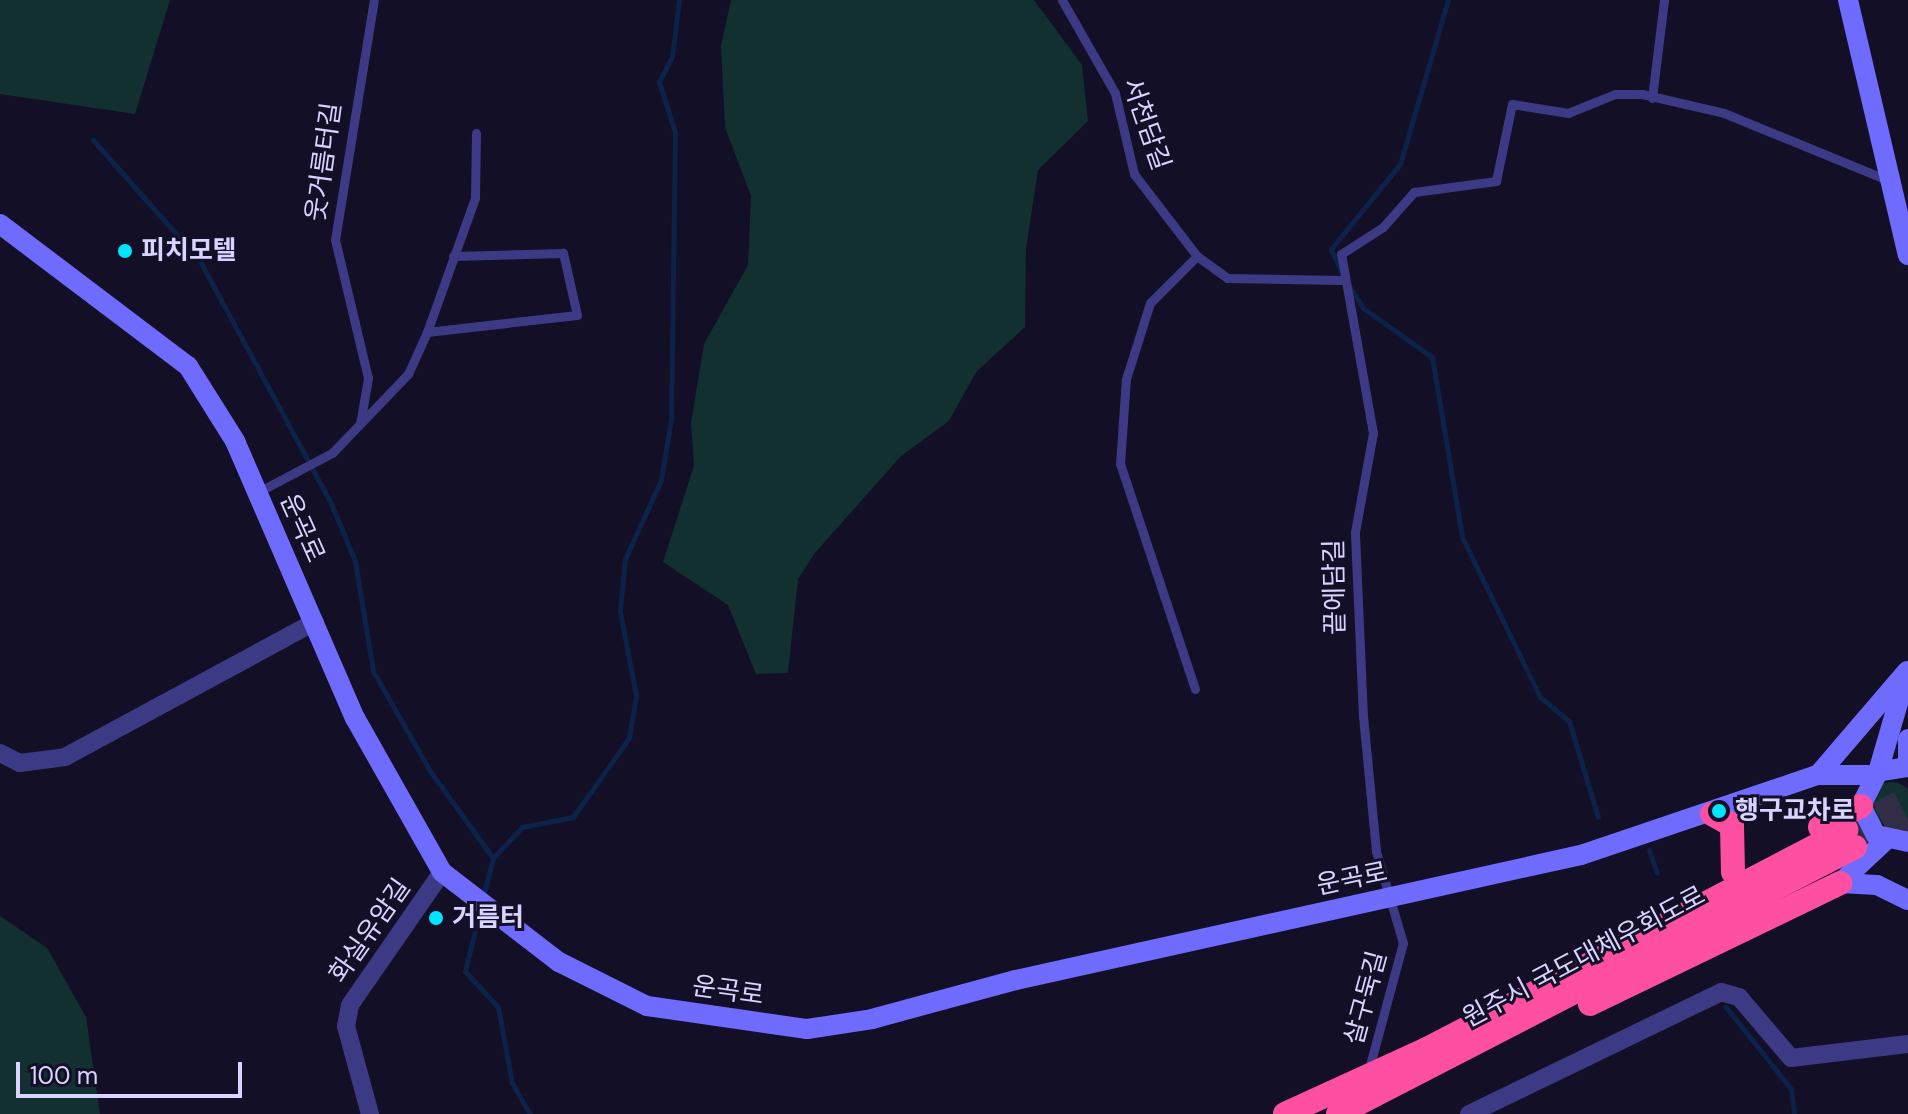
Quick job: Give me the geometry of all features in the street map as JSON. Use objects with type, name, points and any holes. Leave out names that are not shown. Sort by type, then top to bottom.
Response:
[{"type":"highway","points":[[1432,1058],[1456,1021],[1862,800]]},
{"type":"highway","points":[[1712,814],[1732,825],[1737,839],[1733,872]]},
{"type":"highway","points":[[1338,1114],[1432,1058],[1850,838]]},
{"type":"highway","points":[[1285,1114],[1432,1058],[1474,1060],[1840,883]]},
{"type":"street","points":[[1848,0],[1894,183],[1908,255]]},
{"type":"street","name":"운곡로","points":[[0,224],[188,366],[258,492],[355,718],[448,876],[559,962],[647,1006],[807,1029],[1581,855],[1712,814],[1818,775]]},
{"type":"street","points":[[0,753],[20,763],[65,757],[315,622]]},
{"type":"street","points":[[1840,883],[1900,845],[1870,829],[1862,800],[1876,774],[1908,669]]},
{"type":"street","points":[[1818,775],[1908,669]]},
{"type":"street","points":[[1818,775],[1876,774],[1908,767],[1908,739]]},
{"type":"street","points":[[1818,775],[1862,800]]},
{"type":"street","name":"화실유암길","points":[[370,1114],[346,1026],[350,1005],[448,876]]},
{"type":"street","points":[[1840,883],[1877,885],[1908,900]]},
{"type":"street","points":[[1469,1114],[1721,992],[1739,997],[1791,1058],[1908,1044]]},
{"type":"lane","name":"웃거름터길","points":[[360,424],[368,378],[335,240],[374,0]]},
{"type":"lane","name":"서천담길","points":[[1062,0],[1115,93],[1134,174],[1197,256]]},
{"type":"lane","points":[[1652,98],[1664,0]]},
{"type":"lane","name":"끝에담길","points":[[1390,897],[1376,851],[1354,595],[1371,408],[1356,313],[1341,278],[1341,254],[1383,227],[1414,192],[1496,181],[1512,104],[1568,113],[1615,94],[1652,98],[1724,113],[1894,183]]},
{"type":"lane","points":[[258,492],[332,453],[408,374],[427,332],[475,198],[476,133]]},
{"type":"lane","points":[[427,332],[577,315],[563,253],[453,256]]},
{"type":"lane","points":[[1195,689],[1120,464],[1126,379],[1150,303],[1197,256],[1227,278],[1341,278]]},
{"type":"lane","name":"살구둑길","points":[[1370,1065],[1403,943],[1390,897]]},
{"type":"green space","points":[[0,0],[170,0],[135,114],[0,94]]},
{"type":"green space","points":[[731,0],[1034,0],[1082,65],[1088,121],[1038,170],[1026,248],[1025,327],[976,372],[949,421],[901,456],[815,553],[798,579],[788,673],[756,674],[728,605],[663,562],[694,466],[691,423],[704,344],[748,265],[751,196],[725,127],[721,46]]},
{"type":"green space","points":[[1892,782],[1907,789],[1914,804],[1907,819],[1892,826],[1877,819],[1870,804],[1877,789]]},
{"type":"green space","points":[[0,916],[47,948],[86,1017],[100,1114],[0,1114]]},
{"type":"waterway","points":[[483,896],[493,858],[522,827],[573,817],[629,738],[636,696],[620,611],[625,559],[661,480],[671,419],[675,132],[659,82],[672,57],[679,0]]},
{"type":"waterway","points":[[1343,275],[1331,249],[1400,164],[1448,0]]},
{"type":"waterway","points":[[93,140],[200,261],[330,501],[355,561],[373,671],[430,771],[493,858]]},
{"type":"waterway","points":[[1350,287],[1363,308],[1432,357],[1462,537],[1540,697],[1569,721],[1598,817]]},
{"type":"waterway","points":[[1649,850],[1657,873]]},
{"type":"waterway","points":[[480,910],[465,971],[498,1007],[512,1083],[530,1114]]},
{"type":"waterway","points":[[1726,1007],[1791,1089],[1794,1114]]},
{"type":"tunnel","points":[[1846,830],[1908,799]]},
{"type":"tunnel","points":[[1855,847],[1908,819]]},
{"type":"place","name":"피치모텔","points":[[125,251]]},
{"type":"place","name":"행구교차로","points":[[1719,811]]},
{"type":"place","name":"거름터","points":[[436,918]]}]
